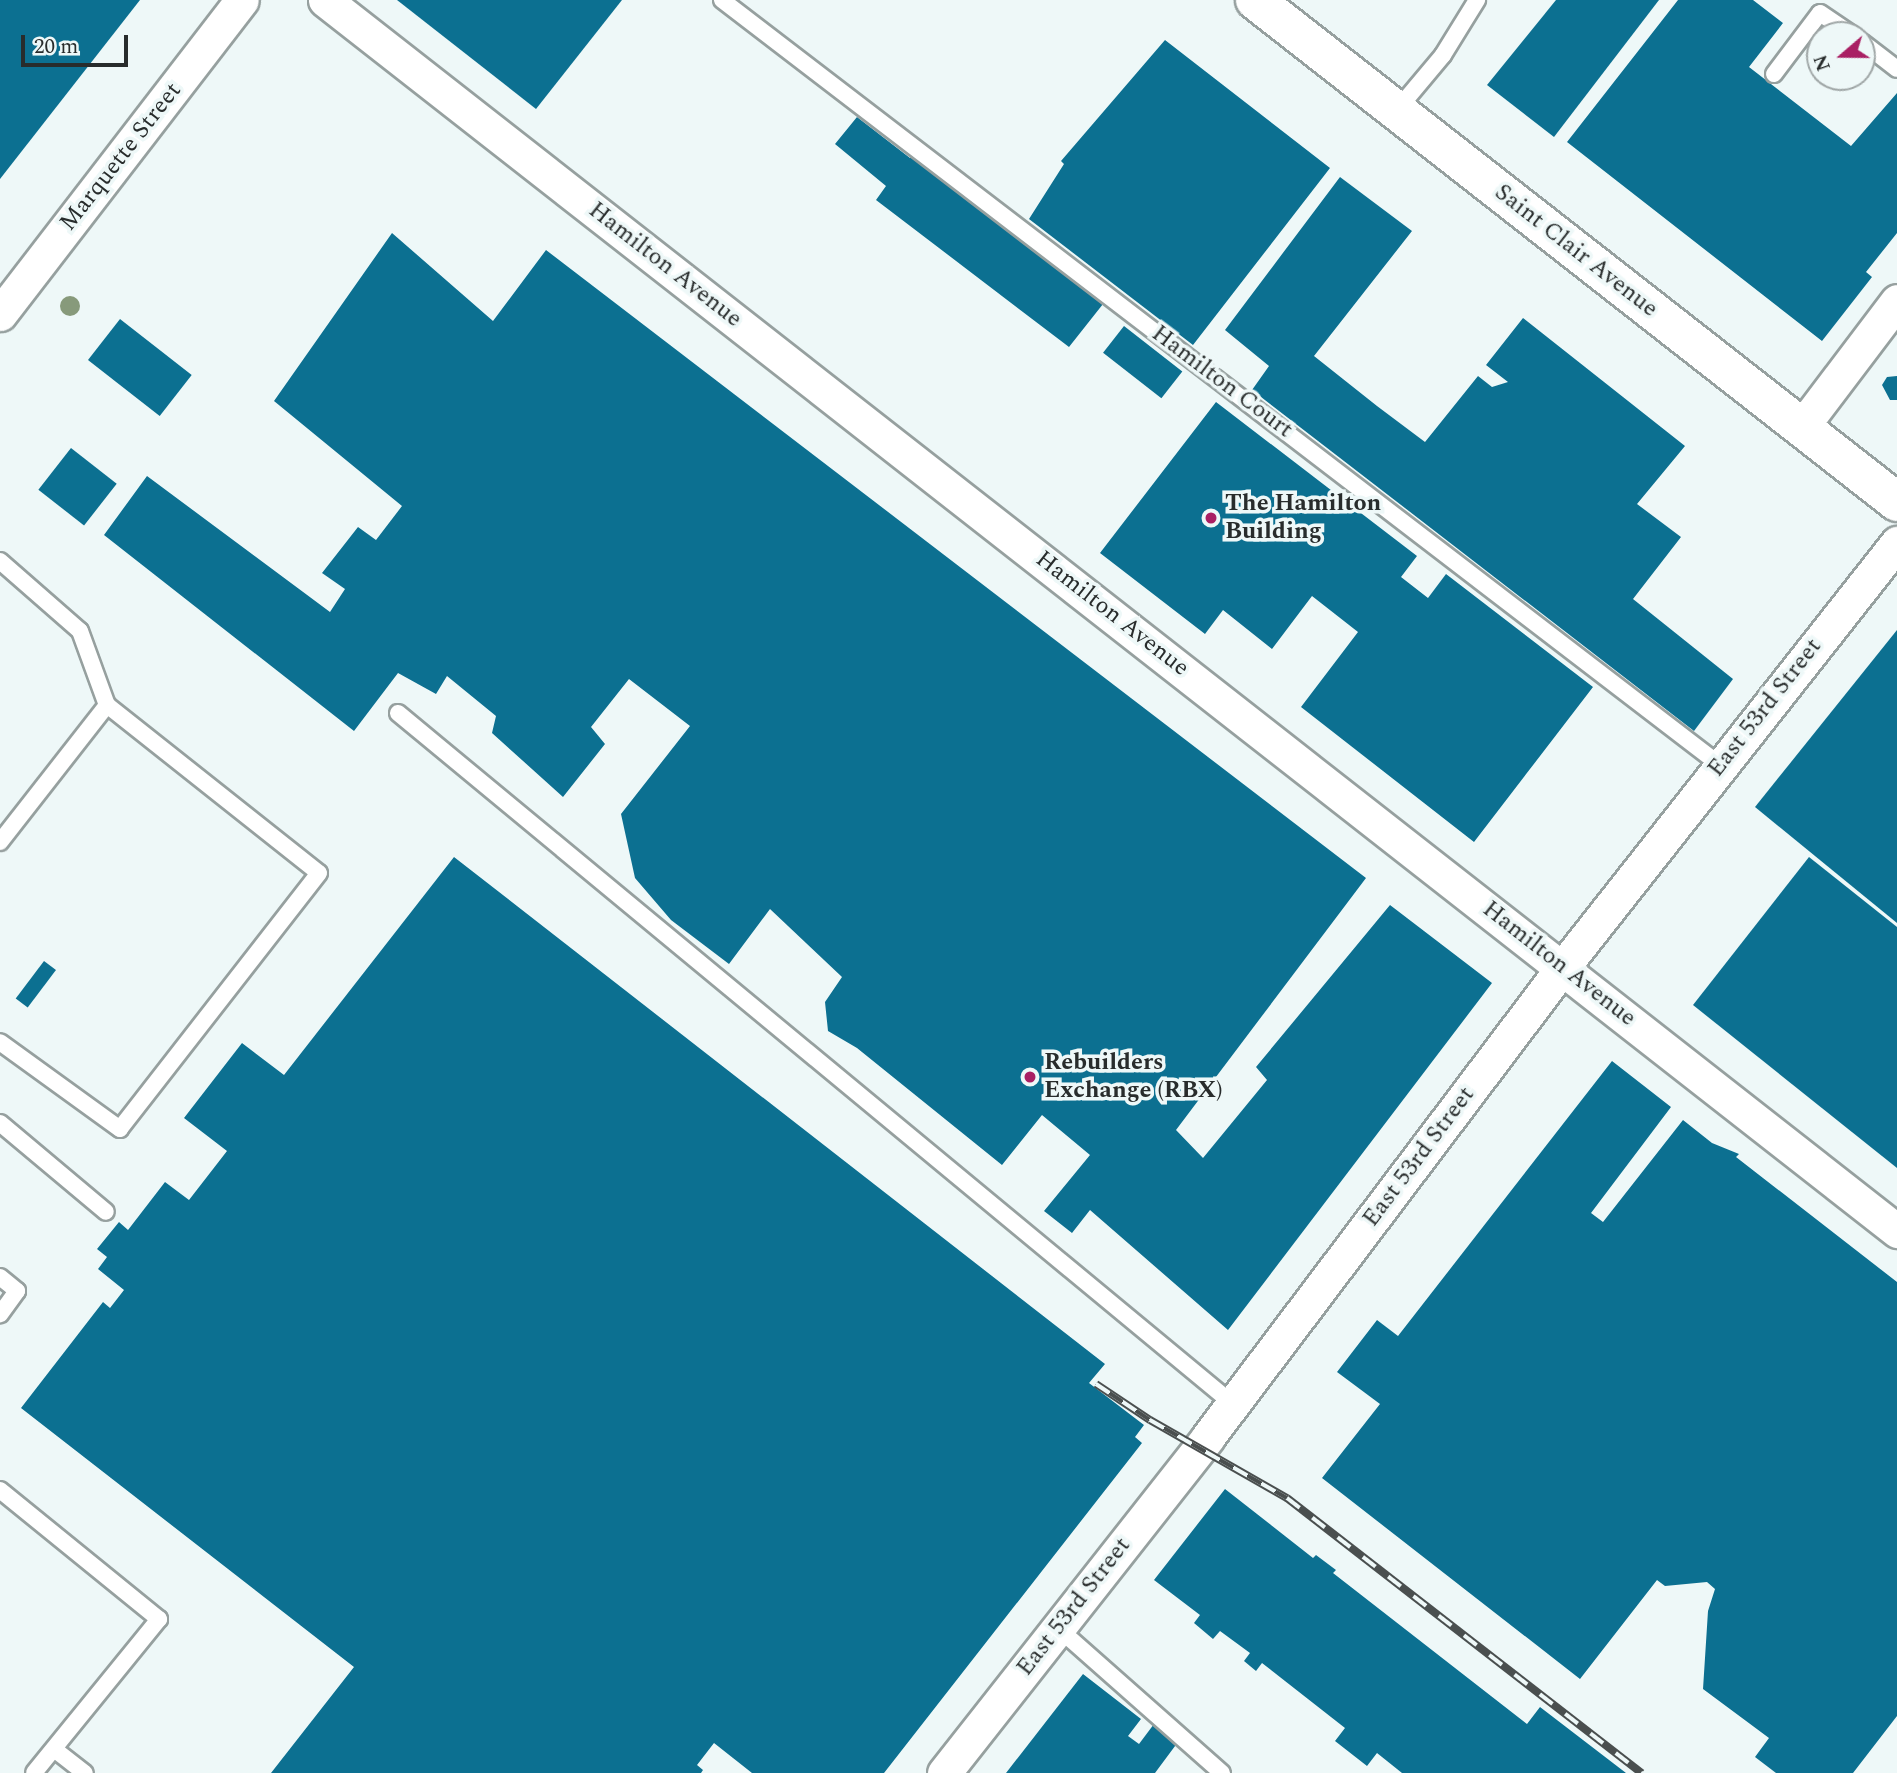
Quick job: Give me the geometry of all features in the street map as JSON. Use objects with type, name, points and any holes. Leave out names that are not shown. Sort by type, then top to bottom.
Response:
[{"type":"main road","name":"Saint Clair Avenue","points":[[1255,0],[1897,502]]},
{"type":"street","name":"Marquette Street","points":[[0,314],[242,0]]},
{"type":"street","name":"Hamilton Avenue","points":[[325,0],[1897,1231]]},
{"type":"street","points":[[1801,428],[1897,301]]},
{"type":"street","name":"East 53rd Street","points":[[944,1773],[1233,1404],[1563,967],[1897,543]]},
{"type":"lane","name":"Hamilton Court","points":[[722,0],[1720,765]]},
{"type":"lane","points":[[1397,110],[1443,55],[1477,0]]},
{"type":"lane","points":[[1814,21],[1820,13],[1832,21]]},
{"type":"lane","points":[[1774,74],[1806,32]]},
{"type":"lane","points":[[1876,53],[1897,69]]},
{"type":"lane","points":[[0,561],[80,631],[107,705],[319,873],[120,1129],[0,1042]]},
{"type":"lane","points":[[0,842],[107,705]]},
{"type":"lane","points":[[398,713],[1233,1404]]},
{"type":"lane","points":[[0,1123],[106,1212]]},
{"type":"lane","points":[[0,1277],[17,1291],[0,1314]]},
{"type":"lane","points":[[0,1490],[159,1619],[34,1773]]},
{"type":"lane","points":[[1058,1628],[1222,1773]]},
{"type":"lane","points":[[54,1749],[85,1773]]},
{"type":"building","points":[[0,0],[140,0],[0,179]]},
{"type":"building","points":[[397,0],[622,0],[536,109]]},
{"type":"building","points":[[1556,0],[1659,0],[1554,137],[1487,85]]},
{"type":"building","points":[[1678,0],[1753,0],[1783,23],[1749,67],[1851,146],[1897,93],[1897,233],[1866,272],[1872,277],[1822,341],[1567,142]]},
{"type":"building","points":[[1165,40],[1330,168],[1193,345],[1029,219],[1064,164],[1061,161]]},
{"type":"building","points":[[857,117],[910,158],[912,155],[1103,304],[1069,347],[876,200],[886,186],[835,144]]},
{"type":"building","points":[[1340,177],[1412,231],[1314,356],[1377,406],[1425,442],[1478,376],[1492,387],[1508,382],[1486,365],[1523,318],[1685,446],[1637,504],[1681,537],[1633,599],[1733,679],[1694,731],[1252,390],[1269,366],[1225,330]]},
{"type":"building","points":[[392,233],[493,321],[546,250],[1366,878],[1176,1130],[1203,1158],[1267,1080],[1256,1067],[1390,905],[1492,983],[1228,1330],[1090,1210],[1072,1233],[1044,1211],[1090,1155],[1042,1115],[1002,1165],[857,1048],[828,1031],[825,1002],[842,977],[770,909],[729,964],[671,920],[635,878],[621,814],[690,726],[629,679],[591,727],[605,744],[563,797],[492,733],[496,716],[447,676],[436,694],[398,673],[354,731],[104,535],[147,476],[330,612],[345,589],[322,573],[358,527],[376,540],[402,506],[274,401]]},
{"type":"building","points":[[120,319],[192,375],[160,416],[88,360]]},
{"type":"building","points":[[1124,326],[1182,372],[1161,398],[1103,353]]},
{"type":"building","points":[[1897,376],[1897,400],[1890,400],[1882,385],[1887,377]]},
{"type":"building","points":[[1216,402],[1417,556],[1401,577],[1428,598],[1446,574],[1593,687],[1474,842],[1301,707],[1358,632],[1312,596],[1272,649],[1223,610],[1205,634],[1100,553]]},
{"type":"building","points":[[71,448],[117,484],[84,525],[38,490]]},
{"type":"building","points":[[1897,630],[1897,923],[1755,807]]},
{"type":"building","points":[[454,857],[1105,1364],[1089,1383],[1144,1425],[1135,1437],[1142,1443],[884,1773],[752,1773],[714,1743],[697,1765],[703,1770],[701,1773],[271,1773],[354,1667],[21,1408],[103,1302],[110,1308],[124,1290],[98,1269],[107,1257],[97,1249],[119,1222],[128,1230],[165,1182],[189,1200],[227,1151],[184,1118],[242,1043],[284,1075]]},
{"type":"building","points":[[1809,857],[1897,927],[1897,1168],[1693,1005]]},
{"type":"building","points":[[44,961],[56,970],[28,1008],[16,999]]},
{"type":"building","points":[[1612,1061],[1671,1107],[1591,1213],[1603,1222],[1683,1120],[1712,1143],[1739,1154],[1736,1157],[1897,1282],[1897,1716],[1853,1773],[1776,1773],[1755,1757],[1769,1738],[1703,1689],[1708,1611],[1715,1589],[1707,1582],[1665,1586],[1657,1580],[1580,1679],[1322,1478],[1380,1404],[1337,1372],[1377,1320],[1398,1336]]},
{"type":"building","points":[[1225,1489],[1313,1558],[1316,1555],[1336,1570],[1333,1573],[1527,1724],[1540,1707],[1626,1773],[1402,1773],[1377,1753],[1367,1766],[1335,1741],[1345,1728],[1262,1663],[1256,1671],[1244,1661],[1250,1653],[1220,1631],[1213,1639],[1194,1623],[1200,1615],[1154,1580]]},
{"type":"building","points":[[1083,1674],[1141,1719],[1128,1736],[1139,1744],[1154,1724],[1178,1742],[1155,1773],[1006,1773]]},
{"type":"railway","points":[[1096,1384],[1150,1420],[1287,1498],[1642,1773]]},
{"type":"place","name":"The Hamilton Building","points":[[1211,518]]},
{"type":"place","name":"Rebuilders Exchange (RBX)","points":[[1030,1077]]}]
